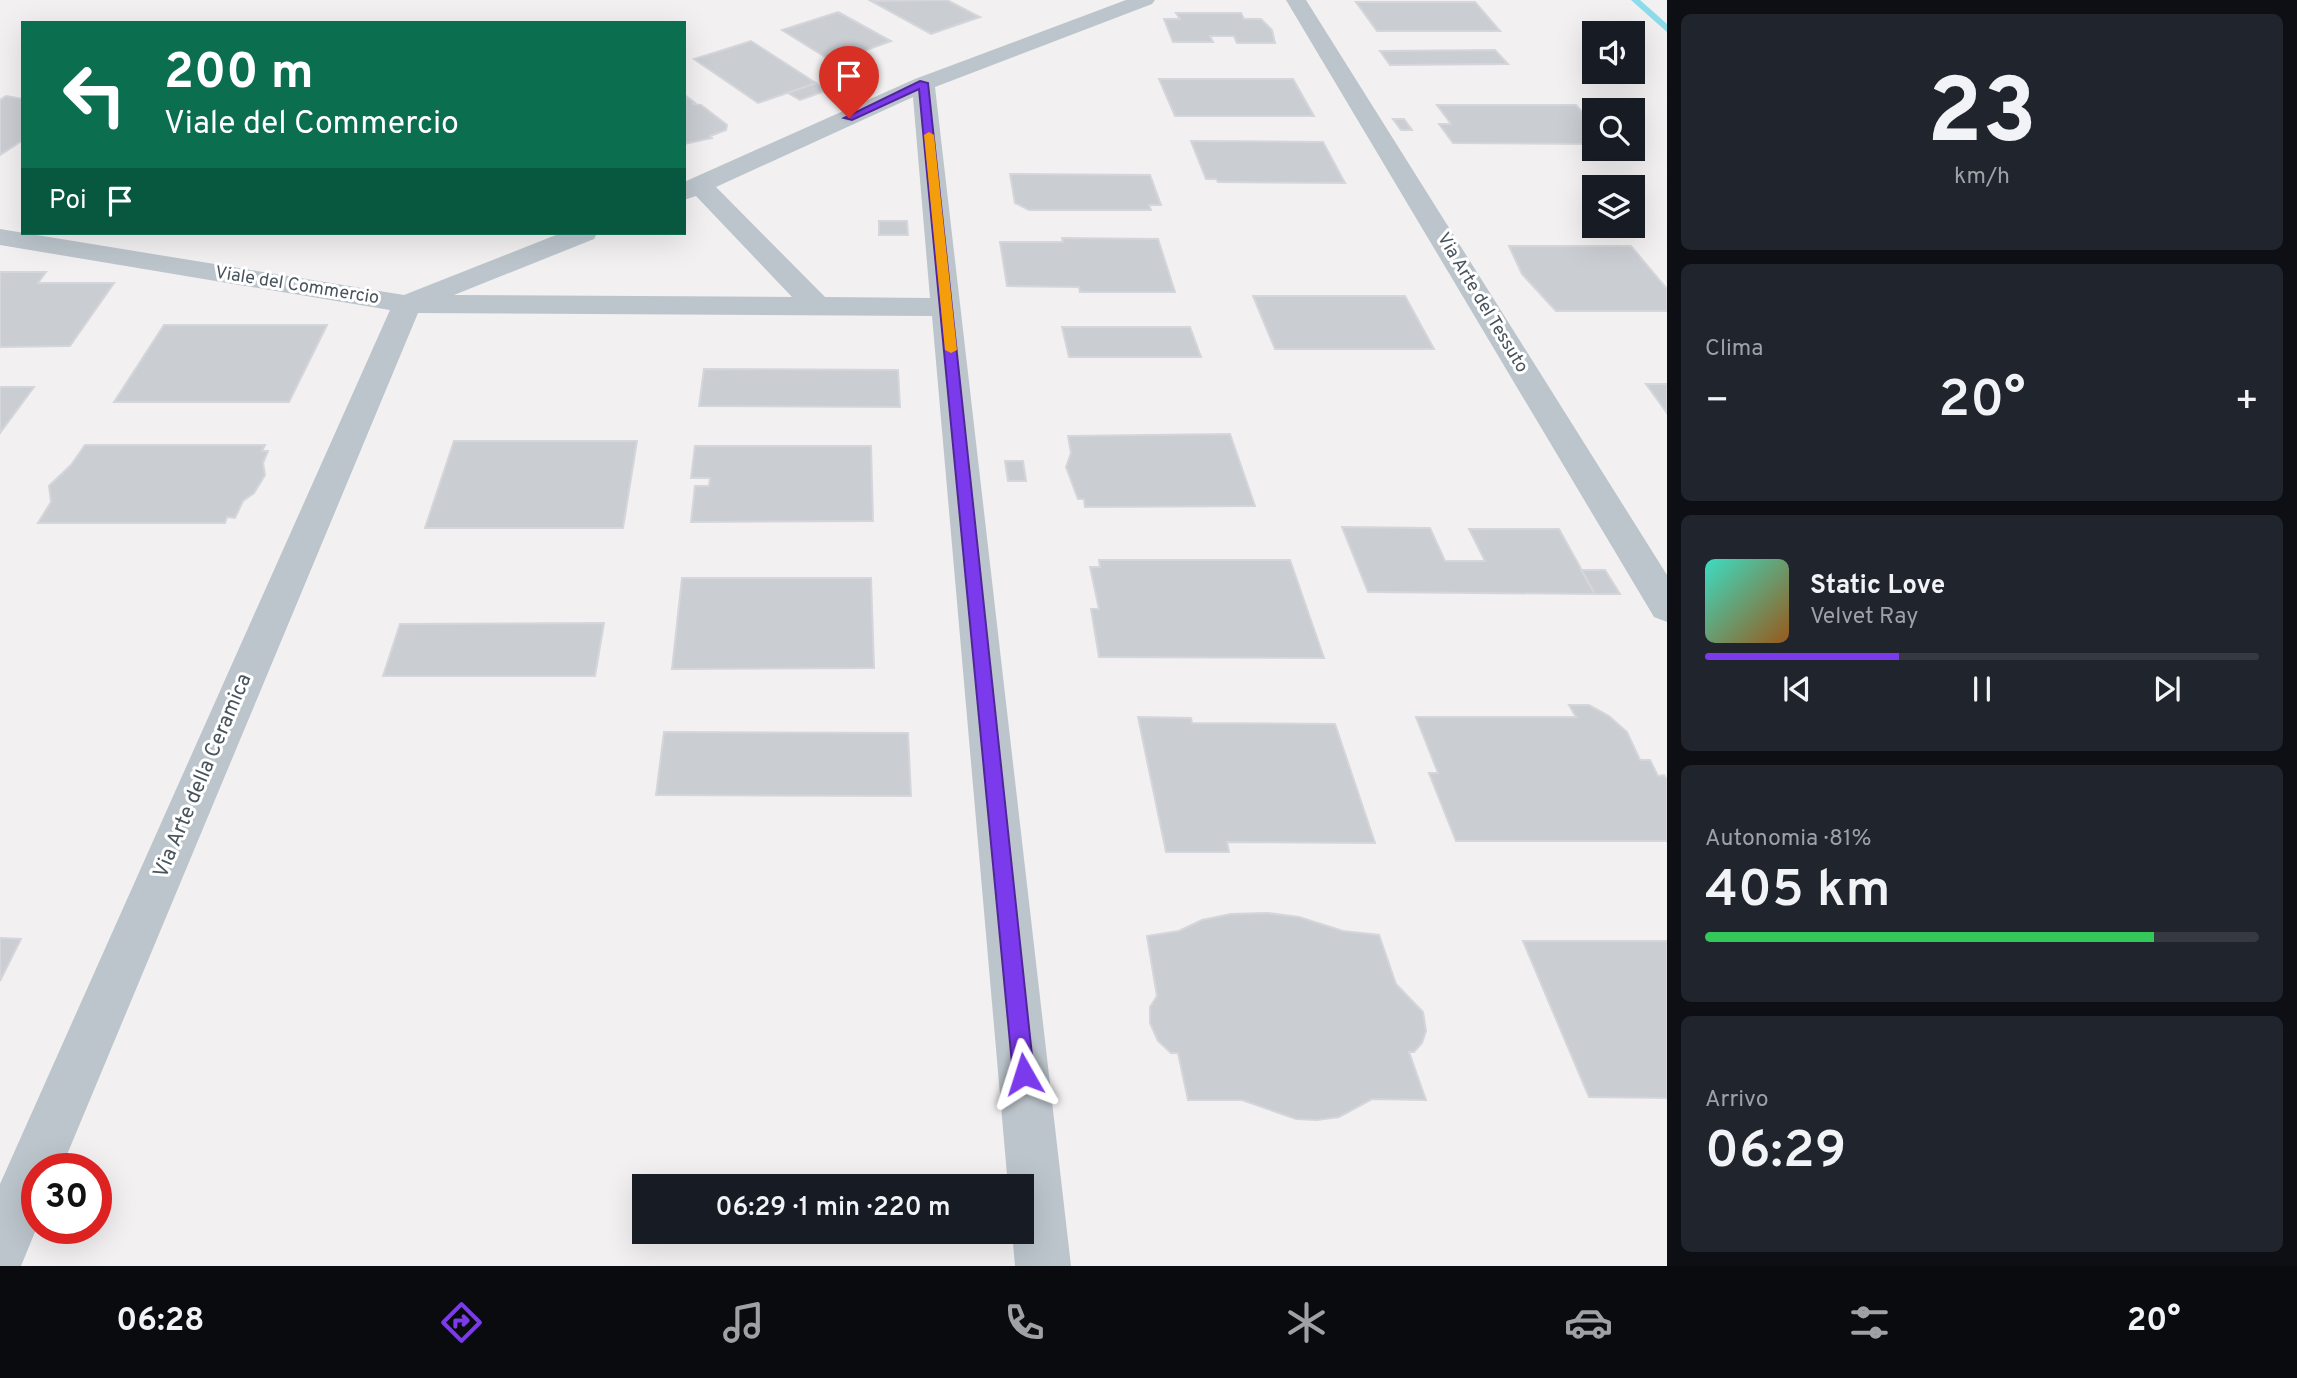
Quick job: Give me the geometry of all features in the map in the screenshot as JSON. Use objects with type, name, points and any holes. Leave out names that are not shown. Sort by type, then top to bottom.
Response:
[{"type":"street","points":[[817,306],[692,189],[923,83],[1145,0]]},
{"type":"street","name":"Via Arte del Tessuto","points":[[1296,0],[1667,607]]},
{"type":"street","points":[[923,83],[1043,1266]]},
{"type":"street","name":"Viale del Commercio","points":[[0,237],[407,304],[579,235]]},
{"type":"street","points":[[407,304],[947,307]]},
{"type":"street","name":"Via Arte della Ceramica","points":[[0,1248],[407,304]]},
{"type":"building","points":[[947,0],[980,17],[931,34],[871,1]]},
{"type":"building","points":[[1356,2],[1475,2],[1500,31],[1377,31]]},
{"type":"building","points":[[838,12],[891,41],[833,62],[782,30]]},
{"type":"building","points":[[1176,13],[1241,13],[1244,19],[1261,19],[1272,30],[1275,43],[1237,43],[1234,36],[1210,36],[1213,42],[1173,42],[1164,19],[1180,19]]},
{"type":"building","points":[[751,41],[816,83],[758,103],[694,59]]},
{"type":"building","points":[[1495,50],[1508,64],[1390,65],[1380,51]]},
{"type":"building","points":[[1159,79],[1293,79],[1314,116],[1175,116]]},
{"type":"building","points":[[816,83],[828,90],[800,100],[788,93]]},
{"type":"building","points":[[6,96],[21,99],[21,141],[0,155],[0,100]]},
{"type":"building","points":[[686,96],[695,103],[692,104],[701,105],[727,125],[726,130],[710,136],[712,138],[686,144]]},
{"type":"building","points":[[1437,105],[1576,105],[1582,112],[1582,144],[1453,143],[1439,124],[1451,124]]},
{"type":"building","points":[[1393,119],[1404,119],[1412,130],[1401,130]]},
{"type":"building","points":[[1191,141],[1323,142],[1345,183],[1218,182],[1216,179],[1206,179]]},
{"type":"building","points":[[1010,174],[1150,175],[1161,205],[1149,205],[1151,210],[1029,210],[1015,203]]},
{"type":"building","points":[[879,221],[907,221],[908,235],[879,235]]},
{"type":"building","points":[[1062,238],[1158,239],[1175,292],[1080,292],[1079,287],[1007,286],[1000,242],[1063,242]]},
{"type":"building","points":[[1509,246],[1631,246],[1667,289],[1667,311],[1556,311],[1522,274]]},
{"type":"building","points":[[0,272],[46,272],[38,283],[114,283],[70,346],[0,347]]},
{"type":"building","points":[[1253,296],[1405,296],[1434,349],[1275,349]]},
{"type":"building","points":[[164,325],[327,325],[289,402],[114,402]]},
{"type":"building","points":[[1062,327],[1190,327],[1201,357],[1069,357]]},
{"type":"building","points":[[704,369],[898,370],[900,407],[699,406]]},
{"type":"building","points":[[1646,384],[1667,384],[1667,413]]},
{"type":"building","points":[[0,387],[34,387],[0,433]]},
{"type":"building","points":[[1230,434],[1255,506],[1085,507],[1084,499],[1078,499],[1066,467],[1071,453],[1068,436]]},
{"type":"building","points":[[454,441],[637,441],[623,528],[425,528]]},
{"type":"building","points":[[85,445],[265,445],[262,451],[268,451],[263,463],[265,475],[254,493],[243,501],[235,518],[227,517],[225,523],[38,523],[51,502],[49,486],[71,465]]},
{"type":"building","points":[[695,446],[871,446],[873,521],[691,522],[695,486],[709,486],[710,478],[691,478]]},
{"type":"building","points":[[1005,461],[1023,461],[1026,481],[1008,481]]},
{"type":"building","points":[[1342,527],[1430,528],[1445,561],[1485,561],[1469,529],[1559,529],[1595,594],[1368,592]]},
{"type":"building","points":[[1099,560],[1290,560],[1324,658],[1099,657],[1091,609],[1099,609],[1090,567],[1100,567]]},
{"type":"building","points":[[1581,570],[1605,570],[1620,594],[1595,594]]},
{"type":"building","points":[[682,578],[871,578],[874,668],[672,669]]},
{"type":"building","points":[[604,623],[595,676],[383,676],[400,624]]},
{"type":"building","points":[[1569,705],[1589,705],[1609,716],[1627,732],[1640,760],[1650,760],[1658,776],[1664,775],[1667,780],[1667,841],[1456,841],[1429,773],[1438,773],[1416,717],[1576,717]]},
{"type":"building","points":[[1138,717],[1191,718],[1192,723],[1335,724],[1375,843],[1227,842],[1229,852],[1166,852]]},
{"type":"building","points":[[664,732],[908,733],[911,796],[656,795]]},
{"type":"building","points":[[1267,913],[1299,917],[1343,931],[1379,935],[1396,984],[1423,1012],[1426,1031],[1422,1043],[1414,1052],[1409,1052],[1426,1100],[1372,1099],[1339,1117],[1317,1120],[1296,1119],[1242,1100],[1188,1100],[1178,1053],[1171,1053],[1158,1041],[1150,1023],[1150,1007],[1157,996],[1147,936],[1179,931],[1202,920],[1231,914]]},
{"type":"building","points":[[0,938],[21,939],[0,981]]},
{"type":"building","points":[[1523,941],[1667,941],[1667,1098],[1589,1097]]},
{"type":"waterway","points":[[1635,0],[1667,29]]},
{"type":"slow traffic","points":[[929,135],[951,350]]},
{"type":"route","points":[[849,118],[923,83],[1024,1074]]}]
